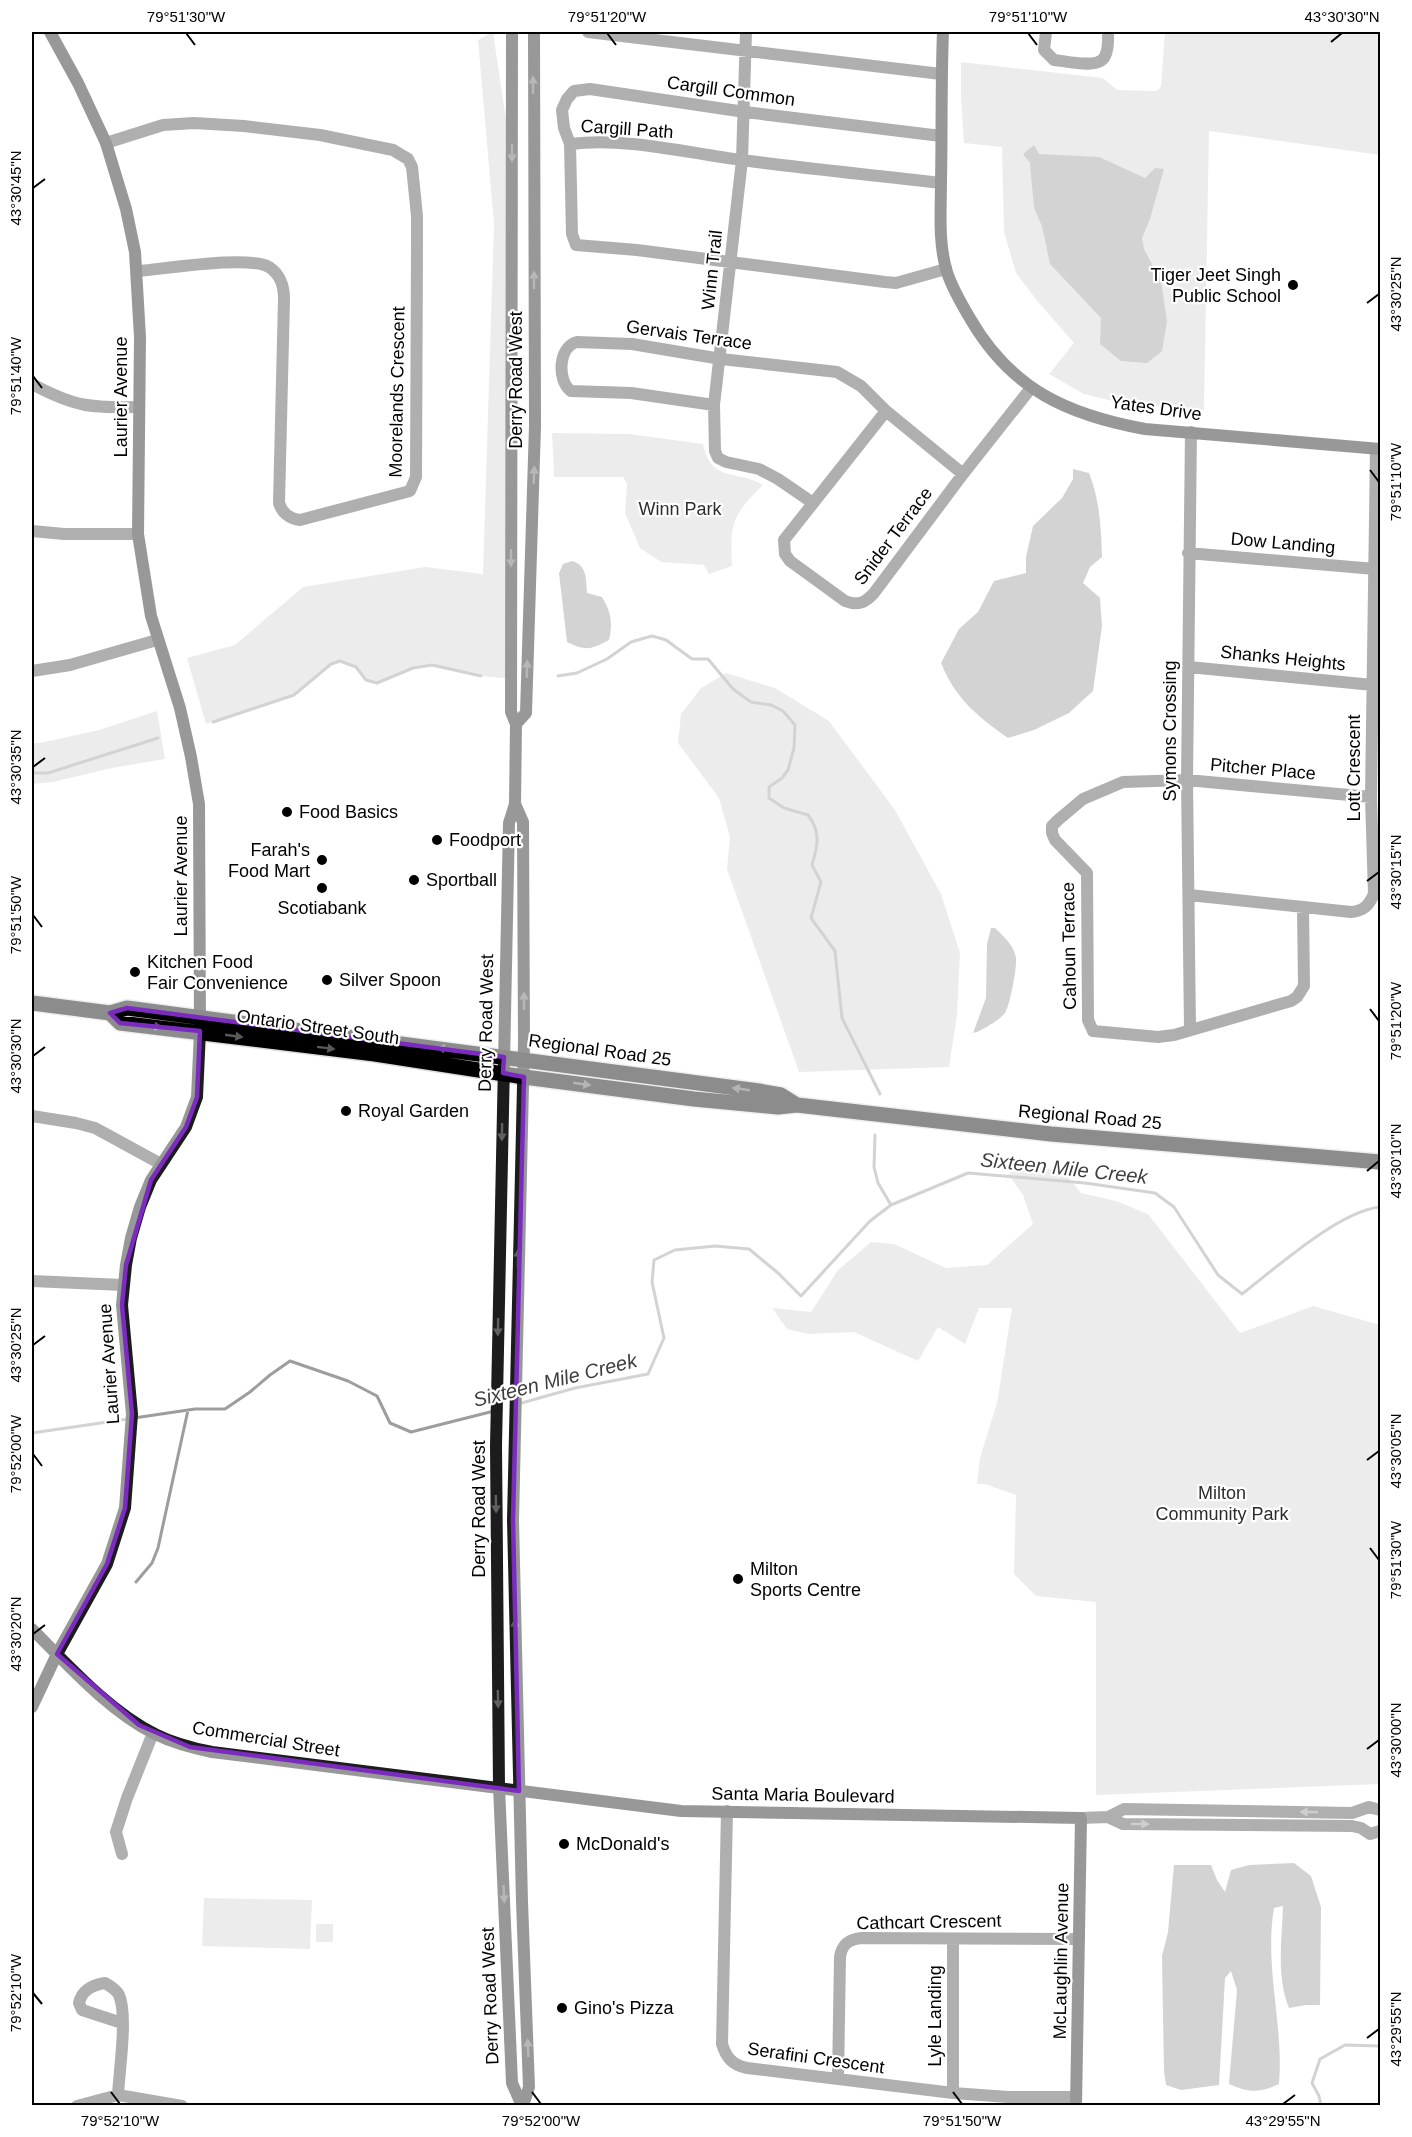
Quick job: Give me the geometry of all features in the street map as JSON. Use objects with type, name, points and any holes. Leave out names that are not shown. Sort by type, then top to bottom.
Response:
[{"type":"main road","name":"Laurier Avenue","points":[[32,1707],[57,1654],[106,1564],[125,1508],[132,1436],[131,1390],[122,1305],[123,1285],[131,1238],[140,1207],[151,1180],[186,1127],[196,1097],[200,1024],[199,804],[180,708],[151,616],[138,534],[140,337],[138,271],[126,209],[106,143],[78,83],[50,32]]},
{"type":"main road","name":"Derry Road West","points":[[512,32],[511,712],[516,724],[515,804],[508,823],[496,1446],[499,1788],[512,2083],[523,2106]]},
{"type":"main road","name":"Derry Road West","points":[[516,724],[526,713],[534,450],[534,32]]},
{"type":"main road","name":"Yates Drive","points":[[943,32],[940,209],[946,269],[966,313],[983,341],[1004,365],[1031,388],[1064,406],[1113,423],[1145,429],[1378,449]]},
{"type":"main road","name":"Derry Road West","points":[[515,804],[523,822],[524,1077],[513,1520],[529,2088],[523,2106]]},
{"type":"main road","name":"Ontario Street South","points":[[32,1003],[110,1012],[120,1023],[200,1024],[504,1057]]},
{"type":"main road","name":"Ontario Street South","points":[[200,1024],[524,1077]]},
{"type":"main road","name":"Regional Road 25","points":[[504,1057],[759,1091],[781,1095],[796,1105]]},
{"type":"main road","name":"Regional Road 25","points":[[524,1077],[694,1099],[778,1107],[796,1105],[1051,1134],[1380,1162]]},
{"type":"main road","name":"Commercial Street","points":[[32,1629],[109,1702],[153,1733],[170,1741],[212,1752],[499,1788]]},
{"type":"main road","name":"Santa Maria Boulevard","points":[[499,1788],[658,1809],[1081,1818]]},
{"type":"main road","name":"McLaughlin Avenue","points":[[1076,2101],[1081,1818]]},
{"type":"street","points":[[588,32],[941,74]]},
{"type":"street","name":"Winn Trail","points":[[746,32],[742,160],[714,405],[714,443],[718,458],[737,465],[759,469],[813,503]]},
{"type":"street","points":[[1046,32],[1044,50],[1049,57],[1054,60],[1094,64],[1102,61],[1106,55],[1108,32]]},
{"type":"street","name":"Cargill Common","points":[[570,144],[564,128],[562,110],[574,91],[590,89],[941,136]]},
{"type":"street","name":"Moorelands Crescent","points":[[106,143],[163,125],[194,123],[320,135],[393,150],[408,159],[412,167],[417,246],[416,477],[410,491],[300,520],[293,520],[287,516],[279,504],[284,299],[281,280],[271,269],[257,263],[198,264],[138,271]]},
{"type":"street","name":"Cargill Path","points":[[941,183],[742,160],[639,145],[590,141],[570,144],[572,234],[576,245],[637,250],[730,264],[897,283],[946,269]]},
{"type":"street","name":"Gervais Terrace","points":[[714,405],[631,393],[571,391],[565,387],[563,381],[564,352],[571,344],[632,344],[721,359],[837,372],[861,386],[886,411],[963,474]]},
{"type":"street","points":[[32,384],[75,404],[88,407],[139,406]]},
{"type":"street","name":"Snider Terrace","points":[[886,411],[784,540],[785,554],[790,561],[845,602],[854,604],[862,604],[874,593],[1031,388]]},
{"type":"street","name":"Symons Crossing","points":[[1190,1029],[1187,780],[1191,432]]},
{"type":"street","name":"Lott Crescent","points":[[1190,895],[1352,912],[1359,911],[1370,902],[1374,894],[1371,797],[1378,449]]},
{"type":"street","points":[[32,531],[138,534]]},
{"type":"street","name":"Dow Landing","points":[[1188,553],[1375,569]]},
{"type":"street","points":[[32,671],[70,665],[157,640]]},
{"type":"street","name":"Shanks Heights","points":[[1189,667],[1373,685]]},
{"type":"street","name":"Pitcher Place","points":[[1187,780],[1371,797]]},
{"type":"street","name":"Cahoun Terrace","points":[[1187,780],[1123,782],[1083,799],[1053,826],[1052,833],[1055,840],[1087,873],[1088,1020],[1091,1029],[1158,1037],[1291,1001],[1304,986],[1303,907]]},
{"type":"street","points":[[32,1116],[95,1128],[161,1164]]},
{"type":"street","points":[[32,1281],[123,1285]]},
{"type":"street","points":[[122,1854],[116,1832],[153,1733]]},
{"type":"street","name":"Santa Maria Boulevard","points":[[1081,1818],[1108,1817],[1124,1809],[1352,1813],[1370,1807],[1380,1810]]},
{"type":"street","name":"Serafini Crescent","points":[[728,1811],[722,2044],[725,2054],[737,2066],[953,2093],[1076,2101]]},
{"type":"street","name":"Santa Maria Boulevard","points":[[1108,1817],[1123,1824],[1352,1826],[1370,1834],[1380,1831]]},
{"type":"street","name":"Cathcart Crescent","points":[[838,2079],[841,1949],[847,1942],[862,1938],[1079,1939]]},
{"type":"street","name":"Lyle Landing","points":[[953,1939],[953,2093]]},
{"type":"street","points":[[118,2096],[122,2022]]},
{"type":"street","points":[[77,2106],[118,2096],[182,2106]]},
{"type":"highlighted area","points":[[127,1008],[504,1057],[503,1073],[524,1077],[513,1520],[519,1791],[190,1747],[139,1725],[57,1654],[107,1564],[125,1508],[132,1414],[122,1305],[126,1265],[151,1180],[186,1127],[197,1097],[200,1031],[120,1023],[110,1013]]},
{"type":"green space","points":[[493,32],[518,201],[513,679],[481,676],[432,665],[413,668],[377,683],[366,680],[356,667],[340,661],[331,664],[294,695],[206,724],[187,658],[235,645],[303,587],[425,567],[483,574],[494,224],[478,40]]},
{"type":"green space","points":[[1165,32],[1380,32],[1380,155],[1209,131],[1204,410],[1121,403],[1084,394],[1049,374],[1074,343],[1016,273],[1004,232],[1002,147],[964,143],[961,62],[1103,78],[1117,90],[1157,91],[1161,86]]},
{"type":"green space","name":"Winn Park","points":[[552,433],[629,434],[703,444],[712,465],[718,470],[763,485],[745,505],[735,521],[732,566],[709,574],[704,565],[661,562],[640,548],[625,513],[627,484],[623,477],[554,477]]},
{"type":"green space","points":[[726,673],[775,688],[829,721],[895,810],[941,894],[960,953],[957,1015],[949,1067],[799,1072],[727,869],[730,837],[719,798],[678,743],[681,714],[701,688]]},
{"type":"green space","points":[[157,711],[165,759],[112,768],[53,782],[32,784],[32,743],[99,730]]},
{"type":"green space","name":"Milton Community Park","points":[[1024,1165],[1063,1171],[1081,1193],[1116,1201],[1148,1214],[1240,1333],[1313,1306],[1380,1325],[1380,1784],[1096,1795],[1096,1602],[1036,1596],[1014,1574],[1016,1495],[985,1484],[977,1484],[980,1458],[997,1403],[1012,1308],[979,1308],[965,1344],[938,1327],[918,1361],[854,1332],[808,1334],[787,1329],[772,1308],[811,1312],[838,1270],[871,1242],[894,1244],[946,1268],[987,1265],[1033,1224],[1023,1195],[1008,1174]]},
{"type":"green space","points":[[204,1898],[312,1900],[310,1949],[202,1946]]},
{"type":"green space","points":[[316,1924],[333,1924],[333,1942],[316,1942]]},
{"type":"shaded area","points":[[1034,145],[1039,154],[1099,157],[1145,178],[1155,168],[1164,169],[1150,219],[1142,238],[1144,249],[1161,281],[1167,321],[1162,351],[1147,363],[1121,361],[1100,344],[1101,318],[1050,264],[1042,226],[1034,208],[1030,163],[1023,154]]},
{"type":"shaded area","points":[[1073,469],[1089,473],[1096,494],[1100,525],[1102,557],[1090,567],[1083,583],[1100,598],[1102,626],[1093,691],[1069,713],[1034,730],[1008,738],[968,705],[953,686],[941,663],[959,629],[978,612],[994,581],[1026,573],[1026,557],[1033,526],[1062,498],[1073,479]]},
{"type":"shaded area","points":[[572,561],[583,569],[587,593],[602,597],[609,613],[611,628],[609,640],[597,646],[584,648],[567,642],[559,573],[563,564]]},
{"type":"shaded area","points":[[991,928],[995,928],[1013,949],[1016,958],[1014,978],[1005,1013],[990,1025],[973,1033],[986,998],[987,944]]},
{"type":"shaded area","points":[[1294,1863],[1311,1876],[1321,1907],[1320,2005],[1289,2008],[1281,1970],[1283,1906],[1274,1908],[1271,1952],[1279,2040],[1279,2084],[1254,2091],[1229,2084],[1237,1990],[1231,1971],[1225,1978],[1219,2085],[1181,2090],[1166,2085],[1162,1956],[1168,1932],[1174,1865],[1211,1865],[1225,1892],[1231,1870],[1249,1865]]},
{"type":"waterway","points":[[558,676],[577,673],[607,659],[631,642],[652,636],[666,640],[692,659],[708,659],[733,689],[751,702],[771,705],[783,711],[795,725],[794,748],[788,770],[782,778],[769,787],[769,798],[784,808],[808,815],[815,827],[817,845],[812,865],[821,882],[811,918],[835,951],[842,1018],[880,1094]]},
{"type":"waterway","points":[[213,722],[294,695],[331,664],[340,661],[356,667],[366,680],[377,683],[413,668],[432,665],[481,676]]},
{"type":"waterway","points":[[32,773],[48,773],[158,738]]},
{"type":"waterway","points":[[875,1135],[874,1167],[878,1183],[891,1205]]},
{"type":"waterway","name":"Sixteen Mile Creek","points":[[518,1404],[575,1388],[648,1374],[664,1338],[652,1282],[654,1260],[675,1250],[715,1246],[749,1249],[801,1296],[870,1221],[891,1205],[968,1173],[1085,1183],[1155,1193],[1174,1207],[1218,1275],[1242,1294],[1327,1229],[1364,1211],[1380,1207]]},
{"type":"waterway","name":"Sixteen Mile Creek","points":[[134,1418],[195,1409],[225,1409],[290,1361],[348,1381],[377,1396],[390,1423],[411,1432],[494,1411]]},
{"type":"waterway","points":[[136,1582],[152,1563],[158,1548],[188,1410]]},
{"type":"waterway","name":"Sixteen Mile Creek","points":[[32,1433],[128,1419]]},
{"type":"waterway","points":[[1321,2106],[1312,2083],[1320,2059],[1345,2045],[1380,2046]]},
{"type":"place","name":"Tiger Jeet Singh Public School","points":[[1293,285]]},
{"type":"place","name":"Food Basics","points":[[287,812]]},
{"type":"place","name":"Foodport","points":[[437,840]]},
{"type":"place","name":"Farah's Food Mart","points":[[322,860]]},
{"type":"place","name":"Sportball","points":[[414,880]]},
{"type":"place","name":"Scotiabank","points":[[322,888]]},
{"type":"place","name":"Kitchen Food Fair Convenience","points":[[135,972]]},
{"type":"place","name":"Silver Spoon","points":[[327,980]]},
{"type":"place","name":"Royal Garden","points":[[346,1111]]},
{"type":"place","name":"Milton Sports Centre","points":[[738,1579]]},
{"type":"place","name":"McDonald's","points":[[564,1844]]},
{"type":"place","name":"Gino's Pizza","points":[[562,2008]]}]
